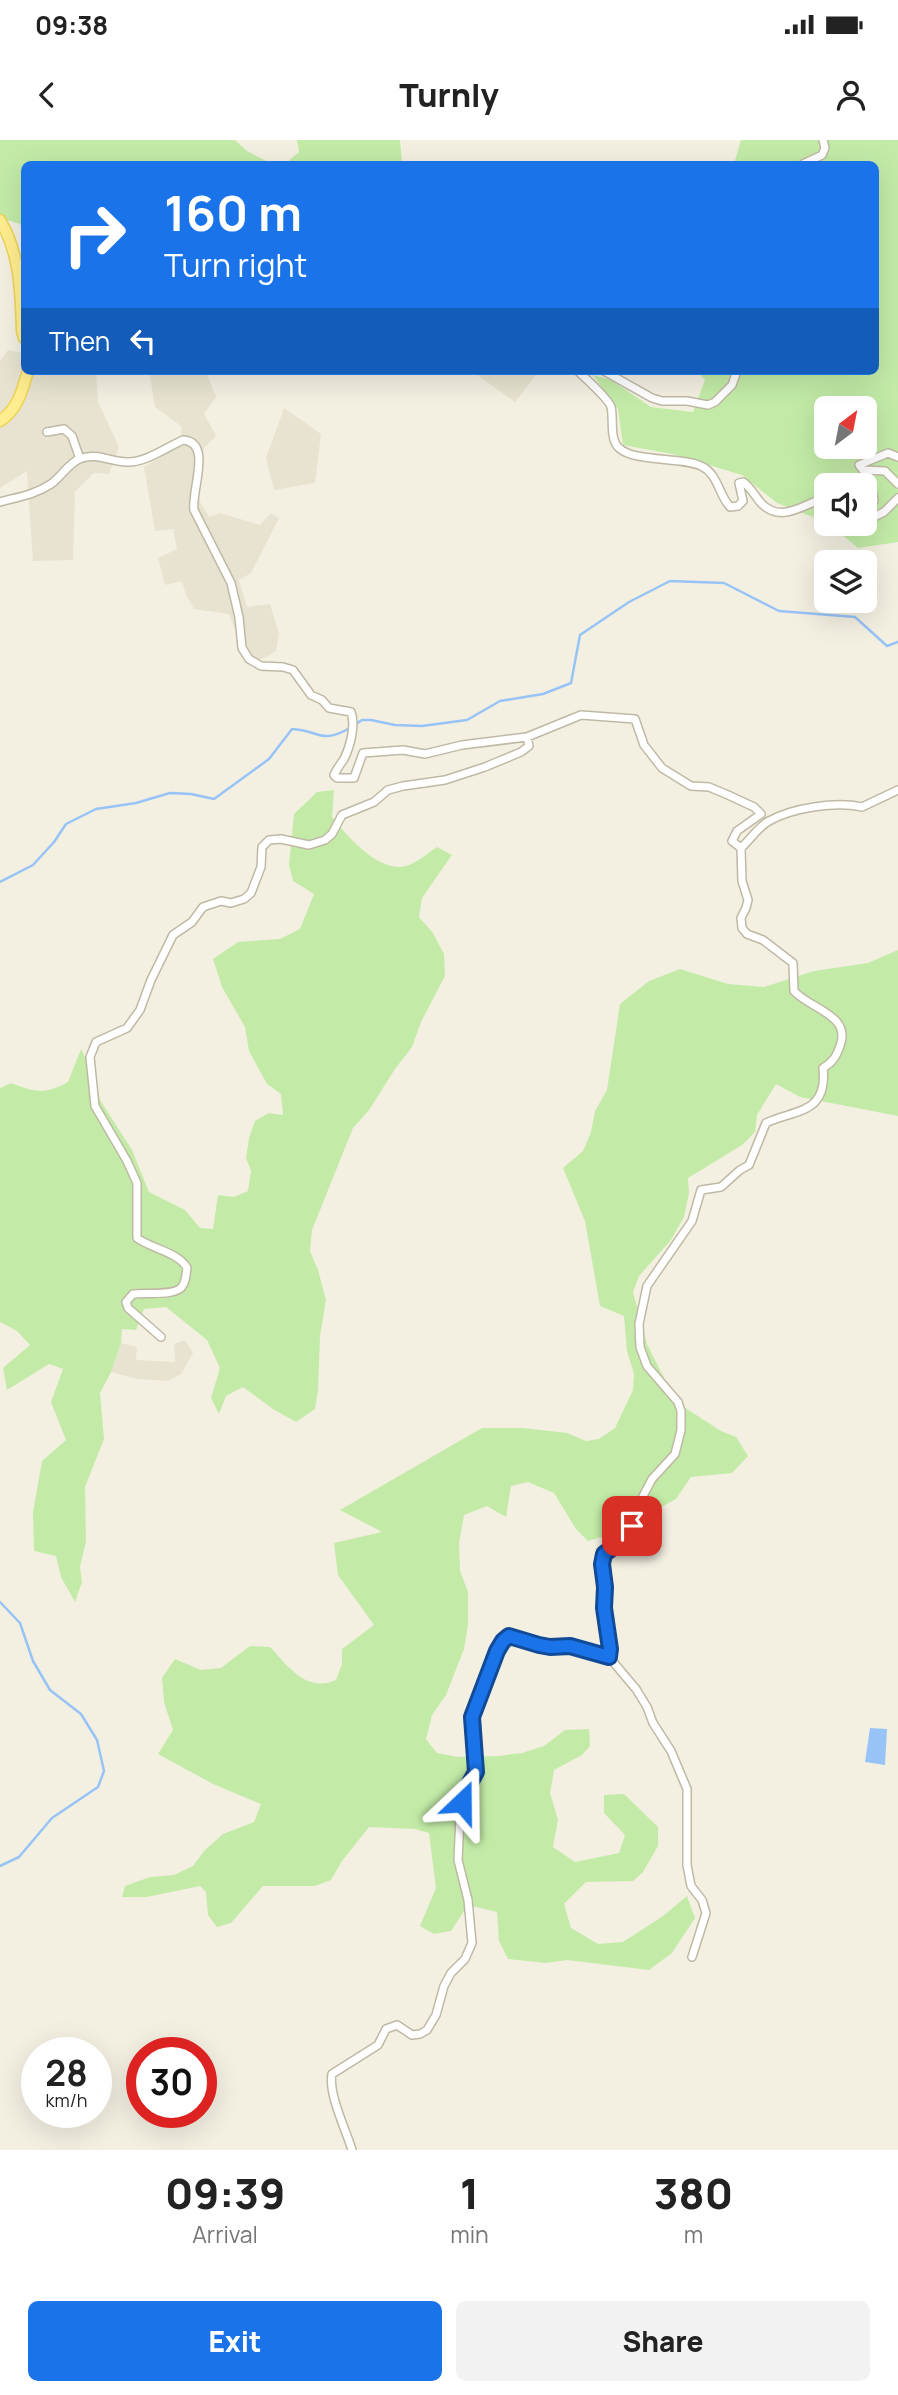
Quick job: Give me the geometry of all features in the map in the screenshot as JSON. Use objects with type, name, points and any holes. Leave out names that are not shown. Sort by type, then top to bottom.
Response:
[{"type":"main road","points":[[0,220],[13,247],[17,263],[21,317]]},
{"type":"main road","points":[[0,421],[10,414],[20,398],[27,375]]},
{"type":"street","points":[[809,161],[822,155],[825,148],[823,140]]},
{"type":"street","points":[[582,375],[611,406],[614,440],[619,449],[632,454],[702,466],[712,474],[723,500],[730,507],[738,506],[743,501],[739,483],[743,482],[762,505],[775,513],[791,513],[814,501]]},
{"type":"street","points":[[611,375],[652,398],[708,405],[733,385],[736,375]]},
{"type":"street","points":[[47,432],[64,429],[72,436],[80,459]]},
{"type":"street","points":[[0,502],[29,496],[53,483],[71,464],[80,459],[91,456],[125,462],[136,461],[183,440],[190,441],[197,446],[198,468],[192,500],[194,510],[231,583],[239,617],[242,648],[249,659],[261,666],[293,670],[311,695],[322,700],[329,708],[351,712],[352,731],[343,760],[334,775],[337,778],[354,778],[363,753],[403,750],[431,753],[462,745],[527,737],[581,715],[635,719],[644,745],[662,768],[691,786],[709,787],[754,807],[761,814],[737,831],[732,841],[741,848]]},
{"type":"street","points":[[898,457],[888,453],[859,465],[863,470],[885,471],[898,484]]},
{"type":"street","points":[[877,516],[898,498]]},
{"type":"street","points":[[160,1337],[128,1308],[126,1301],[133,1294],[178,1291],[183,1286],[187,1268],[183,1261],[146,1245],[137,1238],[137,1183],[95,1106],[90,1057],[96,1042],[127,1028],[140,1010],[173,934],[192,922],[203,907],[221,901],[231,903],[244,899],[251,893],[261,867],[262,847],[269,840],[281,839],[309,845],[325,840],[332,834],[342,815],[374,802],[388,790],[445,780],[485,767],[521,752],[529,746],[527,737]]},
{"type":"street","points":[[609,1657],[604,1608],[604,1554],[625,1538],[652,1479],[675,1454],[681,1430],[678,1402],[647,1366],[640,1346],[639,1324],[647,1286],[692,1222],[701,1190],[721,1187],[749,1165],[766,1123],[797,1114],[816,1102],[825,1081],[823,1068],[833,1062],[843,1037],[842,1026],[836,1019],[793,991],[793,963],[762,940],[747,934],[742,928],[740,918],[748,900],[742,881],[741,848],[768,821],[808,808],[847,804],[862,807],[898,790]]},
{"type":"street","points":[[352,2150],[336,2102],[332,2074],[378,2045],[387,2029],[397,2025],[412,2035],[427,2030],[436,2015],[444,1986],[451,1973],[465,1959],[472,1943],[468,1900],[458,1860],[464,1794],[476,1772],[472,1717],[497,1651],[509,1636],[550,1647],[570,1646],[609,1657],[636,1689],[647,1707],[653,1723],[671,1751],[687,1789],[687,1866],[691,1886],[702,1900],[706,1913],[692,1957]]},
{"type":"shaded area","points":[[8,350],[21,352],[21,375],[96,375],[98,402],[119,447],[109,474],[94,473],[75,492],[73,560],[33,561],[27,471],[0,488],[0,361]]},
{"type":"shaded area","points":[[150,375],[208,375],[216,397],[204,414],[216,436],[204,448],[196,495],[209,517],[220,513],[260,525],[271,513],[279,518],[251,573],[239,580],[247,607],[270,604],[279,634],[276,651],[266,657],[248,663],[229,614],[194,609],[182,581],[165,585],[158,558],[177,549],[173,529],[155,531],[144,467],[182,444],[181,426],[155,407]]},
{"type":"shaded area","points":[[477,375],[536,375],[515,402]]},
{"type":"shaded area","points":[[284,408],[321,434],[315,483],[274,490],[266,458]]},
{"type":"shaded area","points":[[185,1340],[193,1353],[181,1374],[168,1381],[137,1379],[111,1372],[121,1343],[137,1347],[136,1360],[175,1362],[174,1344]]},
{"type":"green space","points":[[0,140],[235,140],[247,151],[266,161],[21,161],[21,226],[0,218]]},
{"type":"green space","points":[[297,140],[400,140],[402,161],[288,161],[299,152]]},
{"type":"green space","points":[[741,140],[898,140],[898,542],[858,548],[844,536],[877,536],[877,473],[814,473],[814,517],[777,503],[742,475],[672,454],[623,445],[618,409],[593,375],[611,380],[651,407],[693,412],[705,380],[701,375],[879,375],[879,161],[735,161]]},
{"type":"green space","points":[[334,790],[332,817],[346,834],[376,860],[398,867],[409,865],[437,847],[452,855],[422,898],[419,917],[433,933],[444,954],[445,976],[421,1022],[412,1047],[369,1110],[353,1128],[312,1230],[310,1251],[326,1300],[320,1336],[315,1409],[296,1422],[243,1387],[226,1396],[219,1414],[211,1398],[220,1368],[207,1340],[166,1307],[144,1309],[136,1330],[122,1329],[121,1343],[100,1393],[104,1439],[85,1487],[86,1541],[80,1567],[82,1582],[75,1602],[61,1577],[56,1556],[34,1551],[33,1512],[42,1461],[66,1440],[51,1402],[63,1369],[49,1364],[7,1390],[3,1368],[30,1345],[17,1331],[0,1322],[0,1088],[11,1083],[40,1091],[60,1086],[68,1082],[81,1049],[92,1071],[100,1100],[132,1150],[149,1192],[185,1210],[200,1228],[213,1229],[218,1195],[234,1197],[248,1191],[251,1171],[246,1158],[255,1121],[269,1113],[283,1115],[281,1094],[267,1084],[249,1051],[245,1027],[222,987],[213,959],[238,942],[280,939],[300,929],[314,894],[293,881],[289,865],[294,814],[317,792]]},
{"type":"green space","points":[[898,950],[898,1116],[800,1097],[776,1084],[757,1115],[755,1132],[742,1145],[688,1178],[689,1193],[684,1217],[671,1240],[639,1276],[633,1292],[647,1344],[676,1402],[721,1431],[736,1437],[748,1456],[732,1473],[691,1477],[676,1499],[614,1533],[588,1541],[576,1529],[554,1493],[528,1482],[511,1486],[506,1517],[487,1506],[464,1515],[459,1543],[460,1571],[468,1592],[468,1625],[464,1649],[446,1695],[432,1715],[426,1739],[437,1753],[458,1757],[499,1756],[544,1746],[565,1730],[589,1729],[590,1746],[582,1755],[554,1770],[550,1793],[558,1820],[553,1847],[575,1862],[619,1853],[625,1835],[604,1813],[604,1795],[624,1794],[658,1827],[658,1846],[643,1872],[633,1881],[586,1882],[564,1904],[571,1928],[598,1944],[623,1942],[663,1916],[687,1896],[695,1918],[672,1953],[649,1970],[567,1960],[546,1963],[508,1959],[499,1941],[497,1912],[468,1905],[451,1931],[434,1934],[420,1926],[436,1888],[429,1833],[415,1829],[369,1827],[342,1861],[331,1880],[315,1886],[263,1886],[231,1923],[217,1927],[208,1915],[206,1892],[200,1886],[147,1897],[122,1897],[125,1886],[150,1877],[174,1875],[193,1866],[204,1851],[223,1834],[254,1822],[261,1804],[213,1784],[158,1754],[173,1730],[164,1702],[162,1678],[175,1659],[201,1670],[221,1668],[250,1646],[270,1647],[291,1670],[307,1681],[325,1683],[336,1680],[342,1664],[342,1649],[374,1625],[338,1575],[334,1543],[382,1532],[340,1510],[482,1428],[523,1428],[567,1433],[586,1441],[599,1439],[615,1428],[633,1390],[634,1374],[627,1351],[624,1316],[600,1306],[585,1221],[563,1168],[583,1151],[591,1132],[595,1111],[607,1090],[620,1004],[649,981],[680,969],[728,984],[764,987],[814,971],[868,963]]},
{"type":"water","points":[[870,1728],[887,1729],[885,1765],[865,1762]]},
{"type":"waterway","points":[[356,724],[362,720],[371,720],[395,725],[422,726],[467,720],[500,701],[543,694],[571,683],[580,635],[629,602],[670,581],[724,583],[779,611],[855,617],[887,646],[898,642]]},
{"type":"waterway","points":[[0,882],[33,865],[66,824],[96,809],[136,803],[170,793],[214,799],[269,759],[292,729],[326,736],[350,728]]},
{"type":"waterway","points":[[0,1602],[20,1623],[33,1661],[50,1690],[81,1714],[97,1740],[104,1771],[98,1787],[52,1818],[19,1857],[0,1866]]},
{"type":"route","points":[[462,1802],[476,1772],[472,1717],[503,1641],[509,1636],[519,1637],[539,1645],[580,1647],[609,1657],[602,1564],[604,1554],[625,1538],[632,1526]]}]
